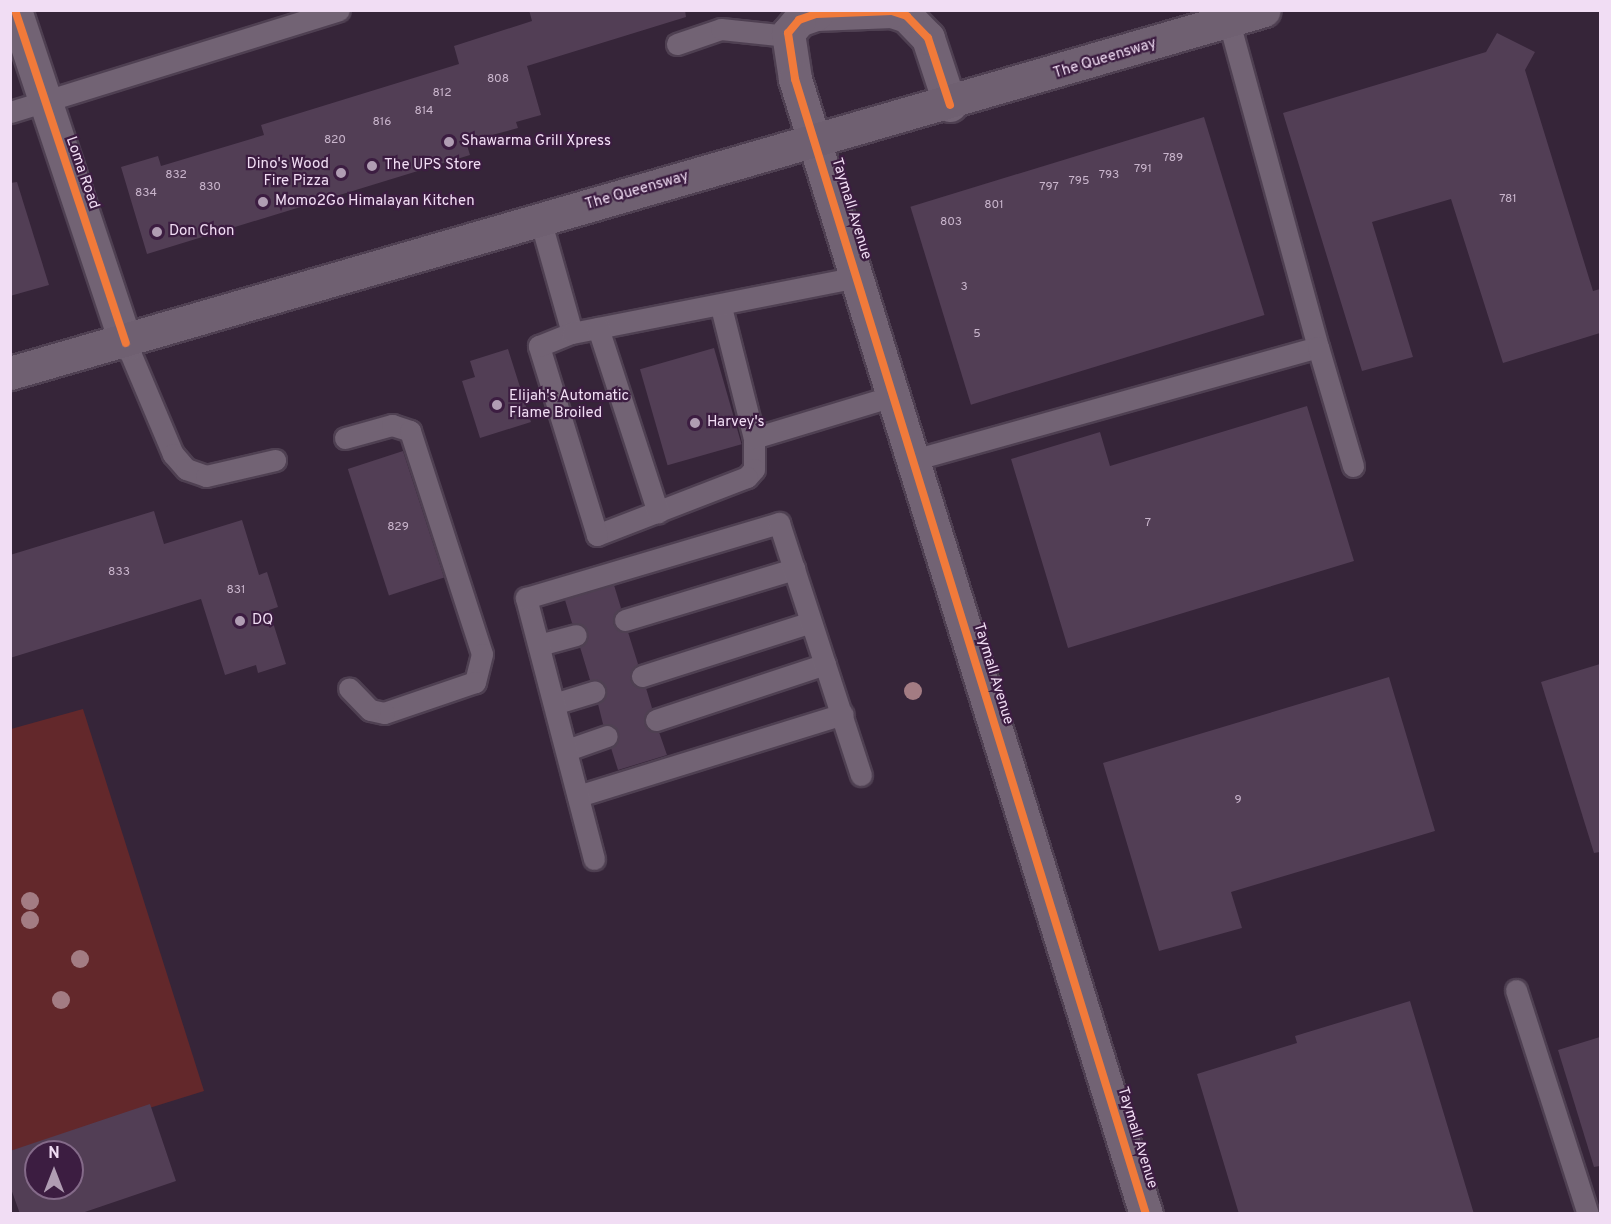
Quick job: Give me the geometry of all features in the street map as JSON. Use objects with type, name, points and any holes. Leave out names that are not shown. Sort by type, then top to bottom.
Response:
[{"type":"main road","name":"The Queensway","points":[[10,373],[126,343],[540,219],[950,105],[1264,10]]},
{"type":"street","name":"Loma Road","points":[[15,10],[43,102],[126,343]]},
{"type":"street","points":[[788,36],[794,23],[816,14],[892,11],[907,16],[928,39],[950,105]]},
{"type":"street","name":"Taymall Avenue","points":[[788,36],[795,79],[817,141],[893,396],[1146,1214]]},
{"type":"lane","points":[[10,112],[339,10]]},
{"type":"lane","points":[[1229,22],[1353,466]]},
{"type":"lane","points":[[677,44],[721,29],[788,36]]},
{"type":"lane","points":[[540,219],[572,333]]},
{"type":"lane","points":[[721,307],[754,438],[754,469],[747,477],[597,535],[539,346],[572,333],[721,307],[858,277]]},
{"type":"lane","points":[[598,328],[658,513]]},
{"type":"lane","points":[[126,343],[173,454],[186,469],[214,476],[275,460]]},
{"type":"lane","points":[[913,460],[1318,347]]},
{"type":"lane","points":[[754,438],[893,396]]},
{"type":"lane","points":[[345,438],[392,425],[402,426],[415,439],[482,654],[475,682],[384,713],[370,710],[350,688]]},
{"type":"lane","points":[[594,859],[557,703],[526,598],[538,594],[779,523],[861,775]]},
{"type":"lane","points":[[625,620],[794,569]]},
{"type":"lane","points":[[642,676],[811,622]]},
{"type":"lane","points":[[539,645],[576,635]]},
{"type":"lane","points":[[656,720],[825,664]]},
{"type":"lane","points":[[557,703],[594,692]]},
{"type":"lane","points":[[578,796],[843,714]]},
{"type":"lane","points":[[567,750],[607,736]]},
{"type":"lane","points":[[1516,990],[1588,1214]]},
{"type":"shaded area","points":[[83,709],[204,1091],[46,1140],[24,1140],[24,1147],[11,1151],[11,729]]},
{"type":"building","points":[[529,10],[685,10],[686,17],[527,66],[541,115],[516,122],[518,128],[466,142],[470,155],[147,254],[121,167],[158,156],[161,166],[264,135],[261,125],[459,64],[454,46],[532,21]]},
{"type":"building","points":[[1497,33],[1535,52],[1525,70],[1593,291],[1600,289],[1600,333],[1503,363],[1451,199],[1372,222],[1413,357],[1362,371],[1283,113],[1486,52]]},
{"type":"building","points":[[1204,117],[1265,315],[971,405],[910,207]]},
{"type":"building","points":[[17,182],[49,285],[10,296],[10,183]]},
{"type":"building","name":"Harvey's","points":[[714,348],[742,444],[668,465],[640,369]]},
{"type":"building","name":"Elijah's Automatic Flame Broiled","points":[[508,349],[531,422],[480,438],[462,381],[475,377],[470,361]]},
{"type":"building","points":[[1307,406],[1354,561],[1068,648],[1011,459],[1100,432],[1110,466]]},
{"type":"building","points":[[403,451],[444,577],[389,595],[348,469]]},
{"type":"building","points":[[154,511],[164,544],[242,520],[259,575],[267,572],[278,607],[269,610],[286,664],[258,673],[256,665],[225,675],[201,599],[10,658],[10,555]]},
{"type":"building","points":[[614,585],[621,608],[613,624],[628,632],[638,664],[630,679],[634,686],[646,688],[652,708],[644,723],[659,732],[667,755],[618,770],[611,748],[619,732],[603,724],[598,704],[606,696],[606,688],[590,680],[580,647],[588,631],[572,623],[565,600]]},
{"type":"building","points":[[1600,664],[1600,852],[1594,853],[1541,682]]},
{"type":"building","points":[[1389,677],[1435,831],[1231,892],[1242,928],[1159,951],[1103,763]]},
{"type":"building","points":[[1410,1001],[1474,1214],[1239,1214],[1197,1074],[1297,1043],[1295,1036]]},
{"type":"building","points":[[1600,1037],[1600,1166],[1594,1167],[1558,1050]]},
{"type":"building","points":[[150,1104],[176,1181],[79,1214],[20,1214],[10,1186],[10,1151],[24,1146],[24,1200],[84,1200],[84,1140],[43,1140]]},
{"type":"cycle path","points":[[15,10],[126,343]]},
{"type":"cycle path","points":[[950,105],[928,38],[907,16],[892,11],[816,14],[799,20],[788,33],[795,79],[1146,1214]]},
{"type":"place","name":"Shawarma Grill Xpress","points":[[449,142]]},
{"type":"place","name":"The UPS Store","points":[[372,166]]},
{"type":"place","name":"Dino's Wood Fire Pizza","points":[[341,173]]},
{"type":"place","name":"Momo2Go Himalayan Kitchen","points":[[263,202]]},
{"type":"place","name":"Don Chon","points":[[157,232]]},
{"type":"place","name":"Elijah's Automatic Flame Broiled","points":[[497,405]]},
{"type":"place","name":"Harvey's","points":[[695,423]]},
{"type":"place","name":"DQ","points":[[240,621]]}]
